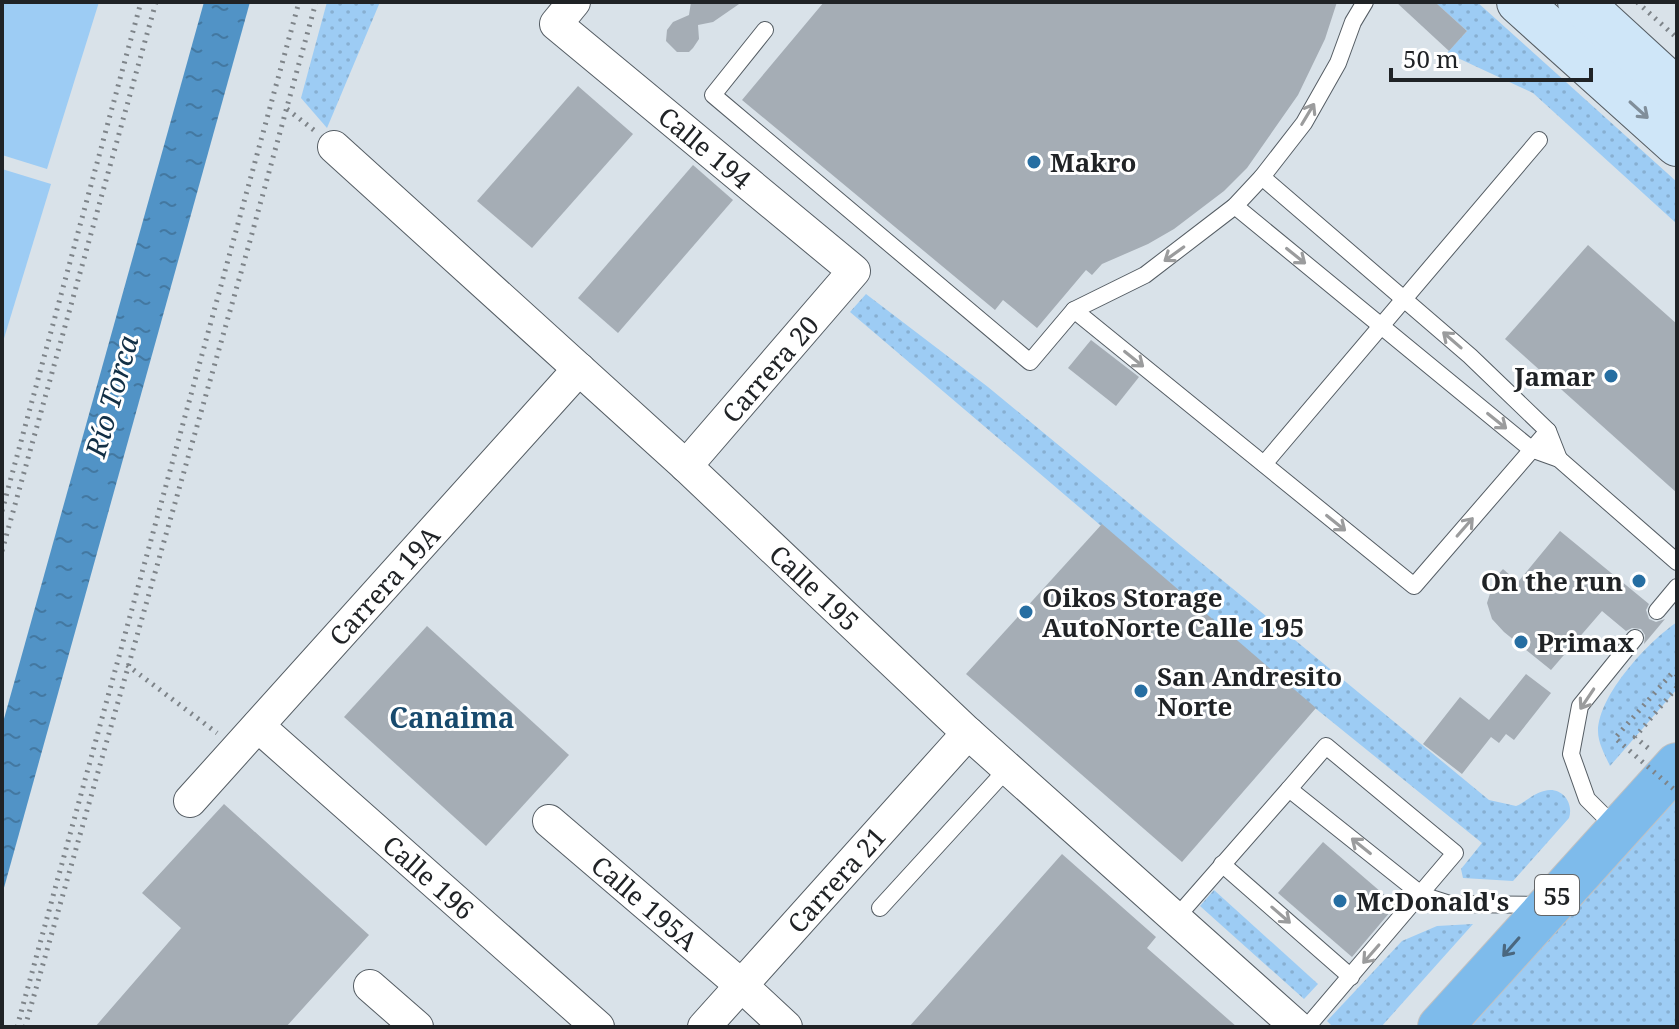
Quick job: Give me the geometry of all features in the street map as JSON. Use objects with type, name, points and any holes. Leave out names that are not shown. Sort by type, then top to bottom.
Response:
[{"type":"highway","name":"55","points":[[1440,1027],[1548,904],[1677,765]]},
{"type":"main road","points":[[1519,2],[1677,144]]},
{"type":"main road","points":[[1580,2],[1677,91]]},
{"type":"street","name":"Calle 194","points":[[565,13],[854,271]]},
{"type":"street","name":"Calle 195","points":[[334,147],[686,466],[968,733],[1297,1027]]},
{"type":"street","name":"Carrera 20","points":[[686,466],[854,271]]},
{"type":"street","name":"Carrera 19A","points":[[190,801],[579,369]]},
{"type":"street","name":"Carrera 21","points":[[704,1027],[968,733]]},
{"type":"street","name":"Calle 196","points":[[248,737],[598,1027]]},
{"type":"street","name":"Calle 195A","points":[[549,821],[786,1027]]},
{"type":"street","points":[[370,986],[417,1027]]},
{"type":"lane","points":[[765,30],[713,95],[1030,362],[1074,310],[1145,275],[1235,206],[1262,177],[1304,123],[1338,63],[1353,22],[1365,2]]},
{"type":"lane","points":[[1264,464],[1539,140]]},
{"type":"lane","points":[[1262,177],[1470,356],[1548,431],[1559,459]]},
{"type":"lane","points":[[1235,206],[1531,449],[1559,459],[1677,562]]},
{"type":"lane","points":[[1074,310],[1414,586],[1548,431]]},
{"type":"lane","points":[[1657,611],[1677,587]]},
{"type":"lane","points":[[1617,830],[1587,799],[1571,754],[1580,706],[1635,638]]},
{"type":"lane","points":[[1175,919],[1326,746],[1455,853],[1307,1027]]},
{"type":"lane","points":[[880,908],[1008,768]]},
{"type":"lane","points":[[1289,789],[1422,895],[1450,904],[1475,906],[1548,904]]},
{"type":"lane","points":[[1222,864],[1351,977]]},
{"type":"path","points":[[2,511],[141,2]]},
{"type":"path","points":[[2,551],[156,2]]},
{"type":"path","points":[[17,1027],[299,2]]},
{"type":"path","points":[[25,1027],[316,2]]},
{"type":"path","points":[[1637,2],[1677,38]]},
{"type":"path","points":[[127,665],[248,737]]},
{"type":"path","points":[[1677,675],[1673,672],[1615,738],[1677,792]]},
{"type":"path","points":[[1635,737],[1677,687]]},
{"type":"shaded area","points":[[2,2],[99,2],[47,169],[2,155]]},
{"type":"shaded area","points":[[327,2],[380,2],[327,128],[301,98]]},
{"type":"shaded area","points":[[1435,2],[1477,2],[1677,182],[1677,224],[1533,93],[1447,53],[1467,31]]},
{"type":"shaded area","points":[[2,169],[51,184],[2,345]]},
{"type":"shaded area","points":[[866,294],[988,387],[1489,800],[1516,806],[1540,792],[1556,791],[1568,802],[1569,818],[1513,881],[1463,878],[1461,869],[1482,843],[1315,708],[850,312]]},
{"type":"shaded area","points":[[1677,622],[1677,689],[1610,766],[1598,731],[1607,701],[1627,670]]},
{"type":"shaded area","points":[[1677,795],[1677,1027],[1471,1027],[1613,864]]},
{"type":"shaded area","points":[[1214,890],[1318,984],[1304,999],[1200,906]]},
{"type":"shaded area","points":[[1473,924],[1381,1027],[1333,1027],[1327,1021],[1402,941],[1437,926]]},
{"type":"water","name":"Río Torca","points":[[204,2],[250,2],[2,895],[2,726]]},
{"type":"building","points":[[691,2],[742,2],[713,22],[698,25],[699,39],[693,48],[689,52],[677,52],[666,41],[667,30],[673,22],[689,15]]},
{"type":"building","name":"Makro","points":[[824,2],[1337,2],[1325,39],[1298,95],[1247,168],[1224,191],[1174,229],[1102,264],[1092,275],[1086,270],[1037,328],[1003,300],[995,310],[742,100]]},
{"type":"building","points":[[1396,2],[1435,2],[1467,31],[1449,51]]},
{"type":"building","points":[[578,86],[633,134],[532,248],[477,201]]},
{"type":"building","points":[[693,165],[733,200],[618,333],[578,298]]},
{"type":"building","name":"Jamar","points":[[1588,245],[1677,324],[1677,493],[1505,339]]},
{"type":"building","points":[[1091,340],[1139,377],[1116,406],[1068,368]]},
{"type":"building","name":"San Andresito Norte","points":[[1102,524],[1316,708],[1182,862],[966,674]]},
{"type":"building","points":[[1560,531],[1649,604],[1646,610],[1649,619],[1656,622],[1665,619],[1644,644],[1645,635],[1641,629],[1626,631],[1602,611],[1551,670],[1492,619],[1487,603],[1495,578],[1503,569],[1518,582]]},
{"type":"building","points":[[427,626],[569,755],[486,846],[344,717]]},
{"type":"building","points":[[1526,674],[1551,693],[1514,740],[1506,734],[1499,743],[1491,737],[1462,774],[1423,744],[1460,697],[1489,720]]},
{"type":"building","points":[[224,804],[369,935],[286,1027],[95,1027],[181,928],[142,893]]},
{"type":"building","name":"McDonald's","points":[[1323,842],[1396,905],[1352,957],[1278,893]]},
{"type":"building","points":[[1062,854],[1156,937],[1147,948],[1237,1027],[909,1027]]},
{"type":"place","name":"Makro","points":[[1034,162]]},
{"type":"place","name":"Jamar","points":[[1611,376]]},
{"type":"place","name":"On the run","points":[[1639,581]]},
{"type":"place","name":"Oikos Storage AutoNorte Calle 195","points":[[1026,612]]},
{"type":"place","name":"Primax","points":[[1521,642]]},
{"type":"place","name":"San Andresito Norte","points":[[1141,691]]},
{"type":"place","name":"McDonald's","points":[[1340,901]]},
{"type":"district","name":"Canaima","points":[[452,717]]}]
